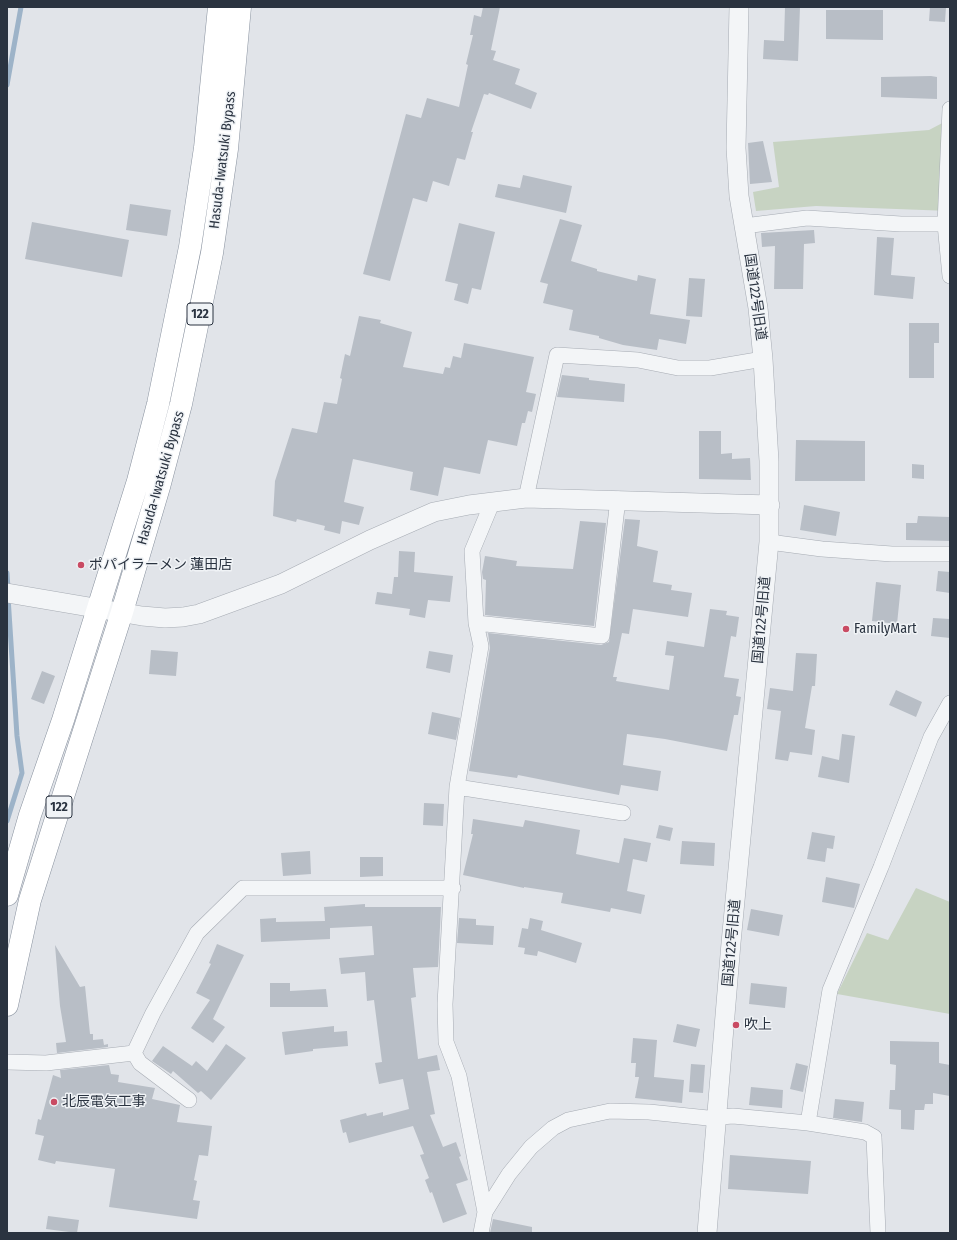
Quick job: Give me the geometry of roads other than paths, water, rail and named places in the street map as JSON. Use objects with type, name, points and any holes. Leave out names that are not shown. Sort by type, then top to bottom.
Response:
[{"type":"highway","name":"Hasuda-Iwatsuki Bypass","points":[[7,895],[30,814],[63,720],[138,481],[158,404],[190,248],[205,148],[219,7]]},
{"type":"highway","name":"Hasuda-Iwatsuki Bypass","points":[[7,1005],[30,900],[122,612],[181,404],[212,253],[226,150],[240,7]]},
{"type":"street","name":"国道122号旧道","points":[[707,1233],[731,943],[769,542],[770,505],[763,359],[758,308],[739,196],[736,148],[739,7]]},
{"type":"street","points":[[950,109],[945,224],[950,276]]},
{"type":"street","points":[[744,226],[807,218],[901,224],[945,224]]},
{"type":"street","points":[[526,498],[557,355],[638,360],[678,368],[710,368],[763,359]]},
{"type":"street","points":[[7,592],[165,618],[199,614],[281,584],[370,540],[434,512],[469,505],[526,498],[618,499],[770,505]]},
{"type":"street","points":[[476,623],[602,636],[618,499]]},
{"type":"street","points":[[485,1212],[459,1076],[446,1042],[445,1004],[453,888],[453,845],[457,787],[481,646],[476,623],[472,552],[492,503]]},
{"type":"street","points":[[769,542],[822,549],[885,553],[950,554]]},
{"type":"street","points":[[808,1124],[830,990],[881,867],[931,737],[950,704]]},
{"type":"street","points":[[457,787],[623,813]]},
{"type":"street","points":[[134,1053],[153,1013],[197,933],[243,888],[453,888]]},
{"type":"street","points":[[7,1062],[46,1063],[134,1053]]},
{"type":"street","points":[[134,1053],[140,1063],[189,1100]]},
{"type":"street","points":[[481,1233],[485,1212],[509,1174],[531,1147],[553,1128],[568,1120],[610,1110],[708,1118],[717,1116],[733,1116],[854,1129],[874,1137],[878,1233]]},
{"type":"waterway","points":[[7,85],[21,7]]},
{"type":"waterway","points":[[7,573],[8,589]]},
{"type":"waterway","points":[[7,821],[22,773],[17,736],[8,597]]},
{"type":"place","name":"ポパイラーメン 蓮田店","points":[[81,565]]},
{"type":"place","name":"FamilyMart","points":[[846,629]]},
{"type":"place","name":"吹上","points":[[736,1025]]},
{"type":"place","name":"北辰電気工事","points":[[54,1102]]}]
